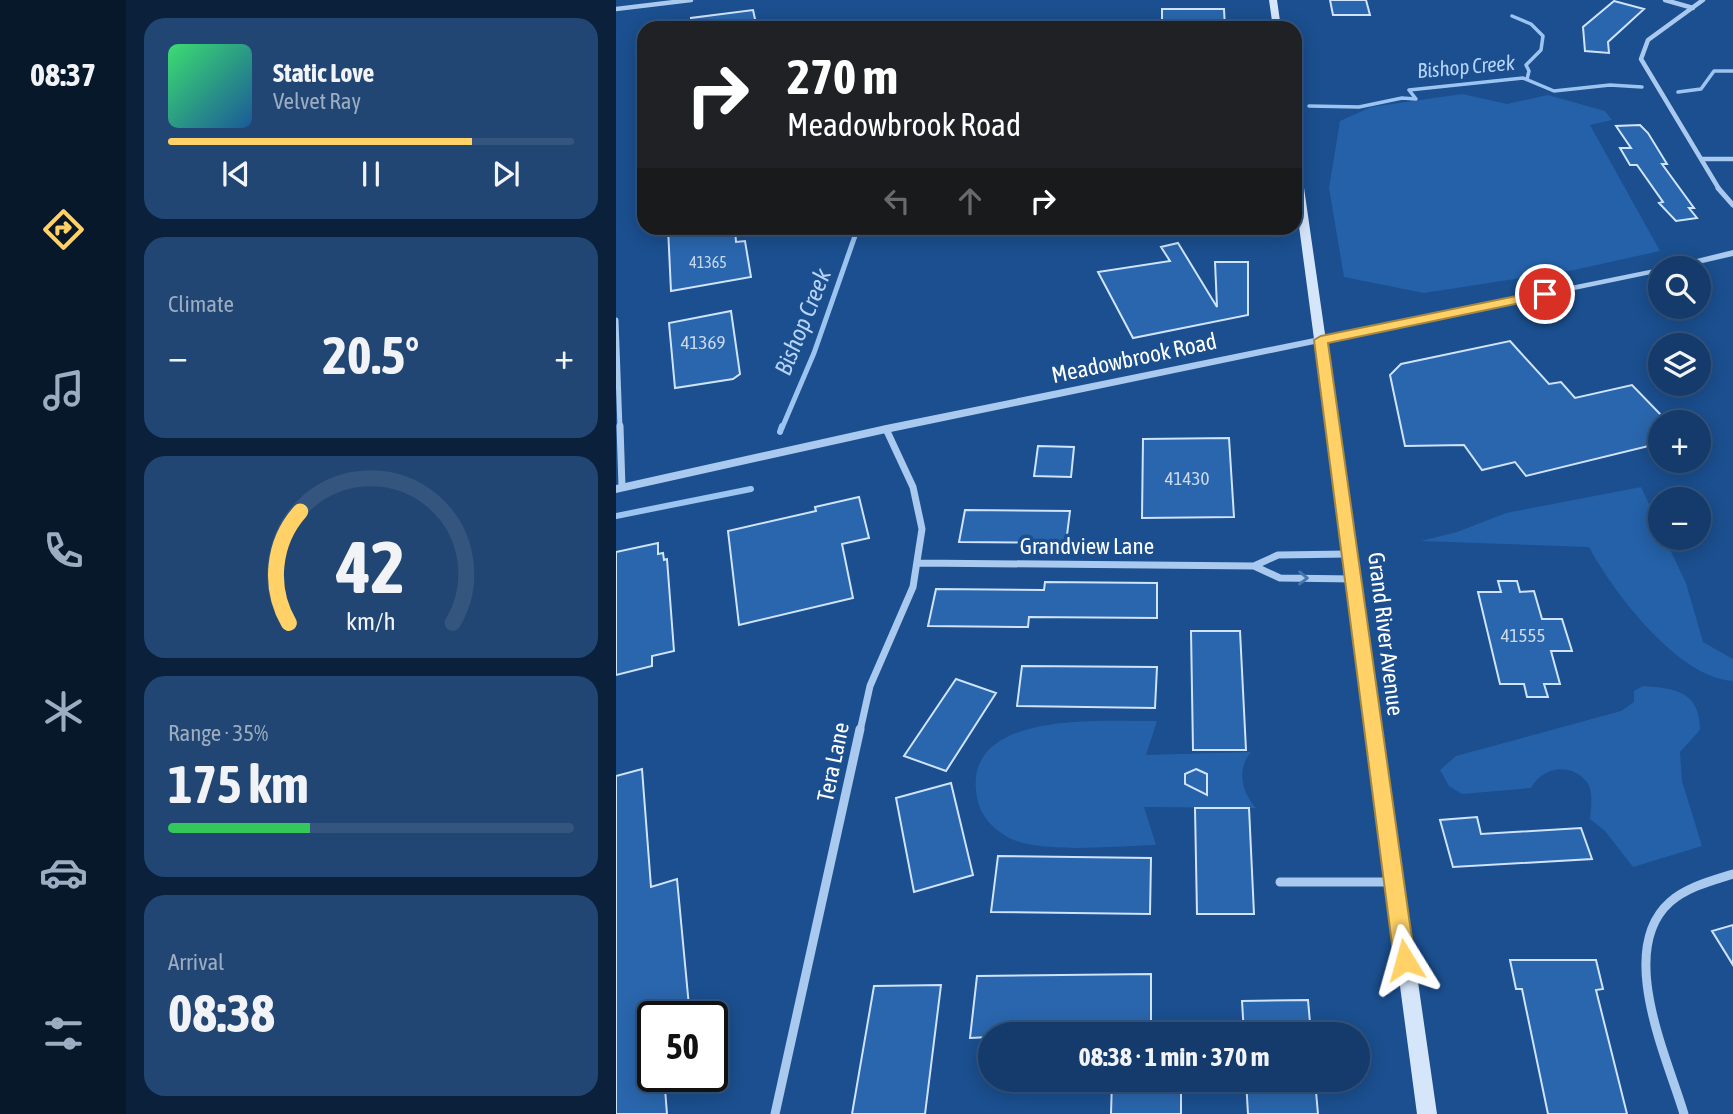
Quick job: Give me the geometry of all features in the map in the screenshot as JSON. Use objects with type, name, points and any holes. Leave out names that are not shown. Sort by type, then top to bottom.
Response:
[{"type":"main road","points":[[1273,0],[1276,21]]},
{"type":"main road","name":"Grand River Avenue","points":[[1302,208],[1352,554],[1393,883],[1427,1114]]},
{"type":"street","points":[[616,9],[691,0]]},
{"type":"street","points":[[1665,0],[1693,8]]},
{"type":"street","points":[[1703,0],[1648,40],[1641,55],[1646,69],[1718,188],[1733,205]]},
{"type":"street","points":[[1702,159],[1733,159]]},
{"type":"street","points":[[1711,258],[1733,253]]},
{"type":"street","name":"Meadowbrook Road","points":[[619,488],[886,429],[1648,272]]},
{"type":"street","points":[[616,320],[619,488]]},
{"type":"street","name":"Tera Lane","points":[[775,1114],[870,686],[913,587],[919,563],[922,529],[919,510],[913,487],[886,429]]},
{"type":"street","name":"Grandview Lane","points":[[1254,566],[1278,555],[1352,554]]},
{"type":"street","name":"Grandview Lane","points":[[919,563],[1254,566],[1280,578],[1355,579]]},
{"type":"street","points":[[1684,1114],[1649,993],[1644,960],[1647,938],[1654,920],[1670,902],[1691,889],[1733,874]]},
{"type":"street","points":[[1280,882],[1393,883]]},
{"type":"shaded area","points":[[1462,94],[1507,104],[1548,95],[1605,111],[1612,120],[1590,125],[1660,251],[1574,270],[1424,293],[1344,277],[1329,188],[1340,121],[1371,107]]},
{"type":"shaded area","points":[[1641,487],[1648,502],[1648,550],[1670,550],[1686,583],[1703,642],[1733,659],[1733,681],[1712,676],[1691,665],[1649,630],[1614,586],[1589,547],[1421,541],[1457,532],[1506,513]]},
{"type":"shaded area","points":[[1643,686],[1666,688],[1684,694],[1696,707],[1700,730],[1680,752],[1682,781],[1702,846],[1633,867],[1605,831],[1590,819],[1589,785],[1572,771],[1564,769],[1549,772],[1542,775],[1531,788],[1462,794],[1449,786],[1440,770],[1456,756],[1621,711],[1634,702],[1634,691]]},
{"type":"shaded area","points":[[1157,721],[1146,755],[1251,752],[1242,773],[1244,788],[1256,808],[1144,807],[1156,845],[1072,848],[1038,846],[1016,841],[1001,833],[984,816],[978,802],[977,772],[989,750],[1011,735],[1071,722]]},
{"type":"building","points":[[1330,0],[1366,0],[1370,15],[1333,15]]},
{"type":"building","points":[[1614,1],[1644,9],[1608,42],[1609,53],[1585,51],[1583,27]]},
{"type":"building","points":[[1162,9],[1224,9],[1225,21],[1162,21]]},
{"type":"building","points":[[753,10],[755,21],[691,21],[691,18]]},
{"type":"building","points":[[1640,125],[1667,164],[1662,164],[1694,208],[1689,208],[1697,218],[1676,221],[1659,203],[1663,202],[1637,165],[1630,165],[1620,148],[1631,148],[1616,126]]},
{"type":"building","points":[[668,235],[736,235],[736,242],[745,241],[751,277],[671,291]]},
{"type":"building","points":[[1178,243],[1217,307],[1215,262],[1248,262],[1248,315],[1133,338],[1098,272],[1170,261],[1161,247]]},
{"type":"building","points":[[731,311],[740,374],[733,379],[675,388],[669,323]]},
{"type":"building","points":[[1510,341],[1549,384],[1561,382],[1575,398],[1632,385],[1656,410],[1648,410],[1648,446],[1526,476],[1515,462],[1482,470],[1464,445],[1405,446],[1390,375],[1401,364]]},
{"type":"building","points":[[1229,438],[1234,517],[1142,518],[1143,439]]},
{"type":"building","points":[[1038,446],[1074,447],[1071,477],[1034,476]]},
{"type":"building","points":[[859,497],[869,538],[842,544],[853,598],[739,625],[728,531],[816,511],[815,507]]},
{"type":"building","points":[[965,510],[1070,511],[1066,543],[959,542]]},
{"type":"building","points":[[658,543],[658,554],[663,553],[664,560],[667,559],[674,651],[652,656],[652,666],[616,675],[616,552]]},
{"type":"building","points":[[1498,581],[1517,581],[1520,592],[1534,591],[1542,619],[1562,619],[1572,651],[1551,651],[1560,684],[1544,684],[1548,697],[1527,697],[1524,684],[1500,684],[1478,592],[1501,592]]},
{"type":"building","points":[[1045,582],[1157,583],[1157,618],[1029,617],[1028,627],[928,626],[936,589],[1044,590]]},
{"type":"building","points":[[1191,631],[1240,631],[1246,750],[1193,750]]},
{"type":"building","points":[[1022,666],[1157,667],[1155,708],[1017,706]]},
{"type":"building","points":[[956,679],[996,693],[946,771],[904,756]]},
{"type":"building","points":[[642,769],[651,887],[677,879],[688,1001],[637,1001],[637,1092],[665,1092],[667,1114],[616,1114],[616,776]]},
{"type":"building","points":[[1196,769],[1207,774],[1207,795],[1185,784],[1185,774]]},
{"type":"building","points":[[951,783],[973,875],[914,892],[896,798]]},
{"type":"building","points":[[1195,808],[1249,808],[1254,914],[1197,914]]},
{"type":"building","points":[[1477,817],[1481,834],[1581,828],[1592,859],[1453,867],[1440,820]]},
{"type":"building","points":[[998,856],[1151,858],[1150,914],[991,912]]},
{"type":"building","points":[[1733,925],[1733,965],[1712,931]]},
{"type":"building","points":[[1510,960],[1596,960],[1603,989],[1596,990],[1627,1114],[1548,1114],[1522,989],[1516,989]]},
{"type":"building","points":[[1151,974],[1151,1022],[978,1022],[978,1038],[970,1038],[977,976]]},
{"type":"building","points":[[941,985],[925,1114],[852,1114],[874,986]]},
{"type":"building","points":[[1308,1000],[1310,1022],[1243,1022],[1242,1001]]},
{"type":"building","points":[[1112,1092],[1181,1092],[1181,1114],[1111,1114]]},
{"type":"building","points":[[1247,1092],[1316,1092],[1318,1114],[1248,1114]]},
{"type":"waterway","points":[[1512,16],[1531,24],[1543,36],[1541,50],[1526,65],[1529,71],[1527,79]]},
{"type":"waterway","name":"Bishop Creek","points":[[1678,92],[1701,89],[1714,71],[1733,71]]},
{"type":"waterway","name":"Bishop Creek","points":[[1309,106],[1359,107],[1402,98],[1416,99],[1409,90],[1523,78],[1554,91],[1610,85],[1642,87]]},
{"type":"waterway","name":"Bishop Creek","points":[[782,428],[814,353],[855,235]]},
{"type":"waterway","name":"Bishop Creek","points":[[780,432],[782,426]]},
{"type":"waterway","name":"Bishop Creek","points":[[616,516],[751,489]]},
{"type":"route","points":[[1405,960],[1321,340],[1545,294]]}]
